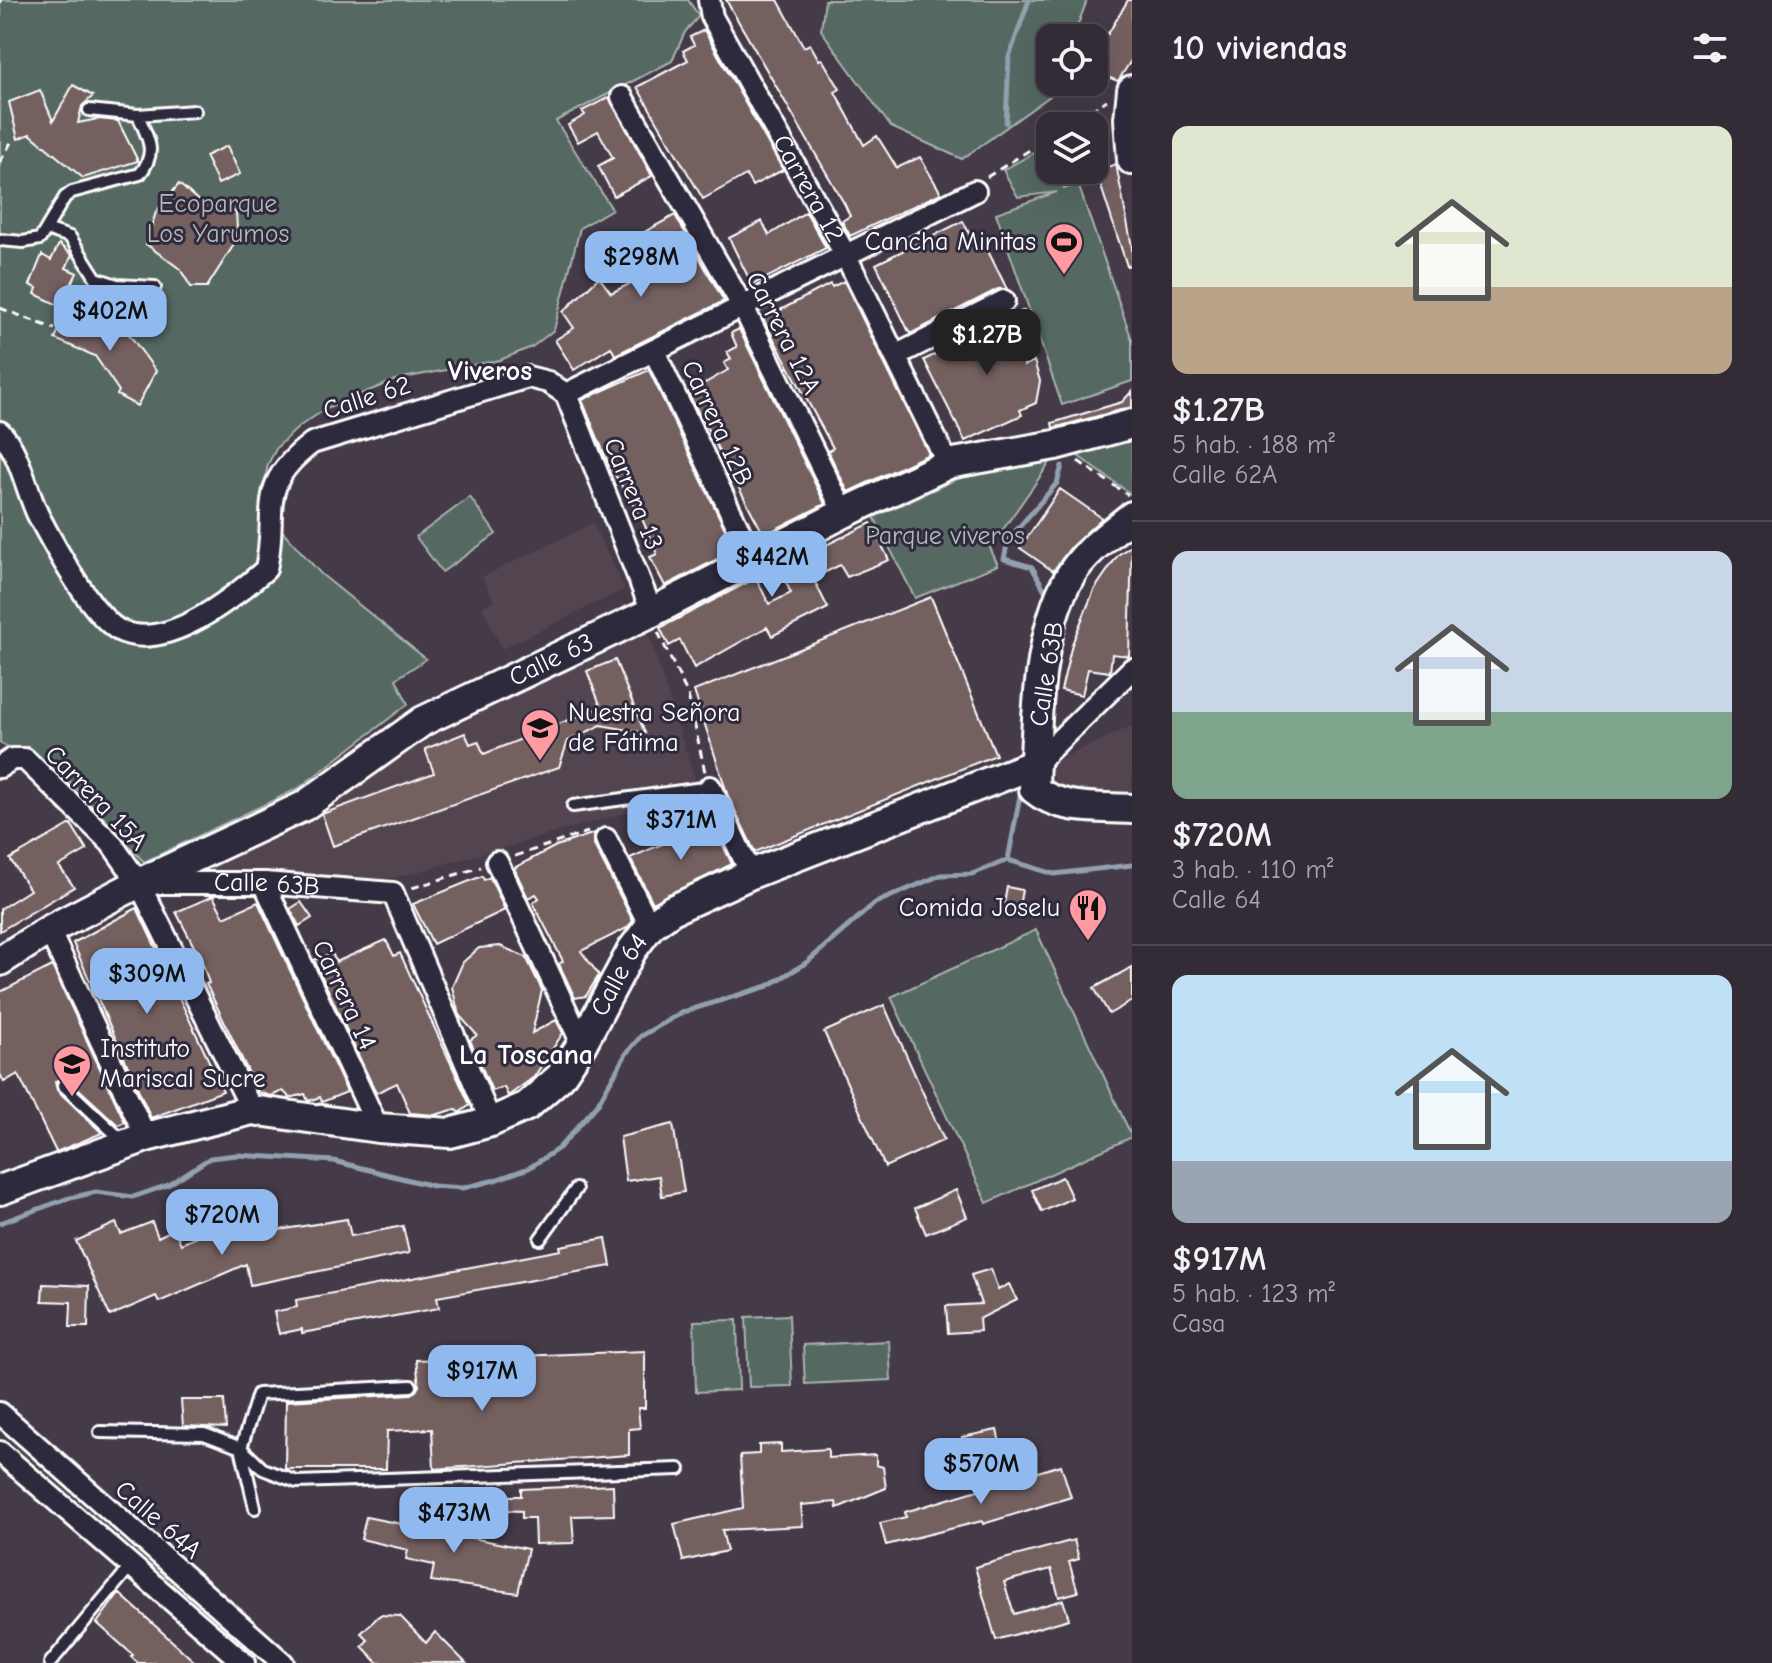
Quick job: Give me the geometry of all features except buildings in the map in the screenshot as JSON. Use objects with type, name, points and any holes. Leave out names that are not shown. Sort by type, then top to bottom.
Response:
[{"type":"street","name":"Carrera 12","points":[[708,1],[712,17],[846,256],[948,464]]},
{"type":"street","points":[[1126,91],[1132,160]]},
{"type":"street","name":"Carrera 12A","points":[[622,97],[743,307],[844,513]]},
{"type":"street","points":[[566,394],[975,191]]},
{"type":"street","points":[[895,356],[1004,301]]},
{"type":"street","name":"Carrera 12B","points":[[654,351],[754,561]]},
{"type":"street","name":"Calle 62","points":[[0,432],[39,516],[99,613],[121,632],[150,638],[173,633],[266,569],[275,481],[290,460],[312,443],[528,377],[548,382],[566,394]]},
{"type":"street","name":"Carrera 13","points":[[566,394],[652,612]]},
{"type":"street","name":"Calle 63","points":[[0,961],[49,930],[139,883],[304,806],[423,721],[652,612],[844,513],[948,464],[1055,445],[1132,424]]},
{"type":"street","name":"Calle 63B","points":[[1035,764],[1044,660],[1069,577],[1088,552],[1132,516]]},
{"type":"street","name":"Calle 64","points":[[0,1190],[136,1141],[252,1110],[378,1128],[450,1133],[491,1122],[527,1106],[560,1077],[582,1044],[632,950],[650,926],[672,910],[751,874],[1035,764],[1132,669]]},
{"type":"street","name":"Carrera 15A","points":[[0,767],[12,759],[25,759],[111,843],[139,883],[252,1110]]},
{"type":"street","points":[[1035,764],[1034,789],[1047,800],[1132,809]]},
{"type":"street","points":[[710,787],[751,874]]},
{"type":"street","points":[[606,839],[650,926]]},
{"type":"street","points":[[497,862],[582,1044]]},
{"type":"street","name":"Calle 63B","points":[[139,883],[264,883],[393,893],[491,1122]]},
{"type":"street","name":"Carrera 14","points":[[264,883],[378,1128]]},
{"type":"street","points":[[49,930],[136,1141]]},
{"type":"street","name":"Calle 64A","points":[[0,1413],[283,1663]]},
{"type":"street","name":"Calle 64A","points":[[0,1452],[244,1663]]},
{"type":"lane","points":[[89,110],[104,108],[138,115],[195,111]]},
{"type":"lane","points":[[0,240],[34,241],[46,229],[65,197],[72,192],[140,174],[152,156],[152,146],[138,115]]},
{"type":"lane","points":[[46,229],[70,237],[96,278],[105,283],[155,287]]},
{"type":"lane","points":[[573,806],[710,787]]},
{"type":"lane","points":[[63,1085],[136,1141]]},
{"type":"lane","points":[[540,1239],[576,1189]]},
{"type":"lane","points":[[255,1508],[241,1448],[258,1394],[411,1386]]},
{"type":"lane","points":[[100,1432],[204,1434],[241,1448],[263,1469],[297,1482],[679,1469]]},
{"type":"lane","points":[[50,1663],[130,1567]]},
{"type":"path","points":[[0,17],[1,0]]},
{"type":"path","points":[[1091,112],[1126,91]]},
{"type":"path","points":[[0,162],[13,139]]},
{"type":"path","points":[[975,191],[972,187],[1036,146]]},
{"type":"path","points":[[0,308],[55,329]]},
{"type":"path","points":[[1055,445],[1132,498]]},
{"type":"path","points":[[652,612],[659,638],[688,695],[710,787]]},
{"type":"shaded area","points":[[593,523],[625,589],[502,649],[482,607],[494,601],[482,577]]},
{"type":"shaded area","name":"Nuestra Señora de Fátima","points":[[648,632],[699,792],[410,874],[369,882],[184,874],[324,808],[433,731]]},
{"type":"shaded area","points":[[1132,726],[1132,795],[1058,789],[1049,764]]},
{"type":"green space","name":"Ecoparque Los Yarumos","points":[[0,0],[688,0],[699,16],[685,32],[672,61],[556,121],[612,209],[580,228],[554,330],[532,347],[500,360],[398,379],[329,407],[300,426],[277,447],[268,464],[260,506],[321,574],[426,659],[396,679],[408,704],[299,788],[144,862],[63,774],[0,743]]},
{"type":"green space","points":[[825,0],[1087,0],[1078,24],[1036,24],[1036,96],[1050,96],[962,159],[891,127],[821,30]]},
{"type":"green space","name":"Cancha Minitas","points":[[1036,152],[1036,184],[1063,184],[1064,189],[1078,184],[1132,340],[1132,381],[1062,405],[996,213],[1057,192],[1018,197],[1003,170]]},
{"type":"green space","points":[[1123,437],[1132,441],[1132,495],[1070,450]]},
{"type":"green space","name":"Parque viveros","points":[[1051,461],[990,548],[998,565],[915,598],[874,517],[963,476]]},
{"type":"green space","points":[[470,497],[496,534],[442,572],[416,537]]},
{"type":"green space","points":[[1036,930],[1132,1137],[987,1203],[891,997]]},
{"type":"green space","points":[[789,1315],[792,1386],[749,1387],[746,1317]]},
{"type":"green space","points":[[737,1320],[739,1390],[696,1392],[694,1321]]},
{"type":"green space","points":[[889,1341],[891,1380],[805,1384],[803,1345]]},
{"type":"waterway","points":[[1006,123],[1009,57],[1029,0]]},
{"type":"waterway","points":[[1048,596],[1032,567],[1004,559],[1008,540],[1057,483],[1062,466]]},
{"type":"waterway","points":[[1008,860],[1021,790]]},
{"type":"waterway","points":[[0,1223],[66,1199],[96,1192],[133,1197],[168,1185],[210,1158],[237,1155],[334,1161],[433,1186],[463,1188],[495,1180],[529,1168],[559,1148],[597,1105],[626,1054],[641,1036],[683,1012],[768,986],[806,963],[875,903],[941,875],[972,874],[1008,860],[1054,874],[1132,865]]},
{"type":"place","name":"Cancha Minitas","points":[[1064,276]]},
{"type":"place","name":"Nuestra Señora de Fátima","points":[[540,762]]},
{"type":"place","name":"Comida Joselu","points":[[1088,942]]},
{"type":"place","name":"Instituto Mariscal Sucre","points":[[72,1098]]},
{"type":"district","name":"Viveros","points":[[490,371]]},
{"type":"district","name":"La Toscana","points":[[526,1055]]}]
